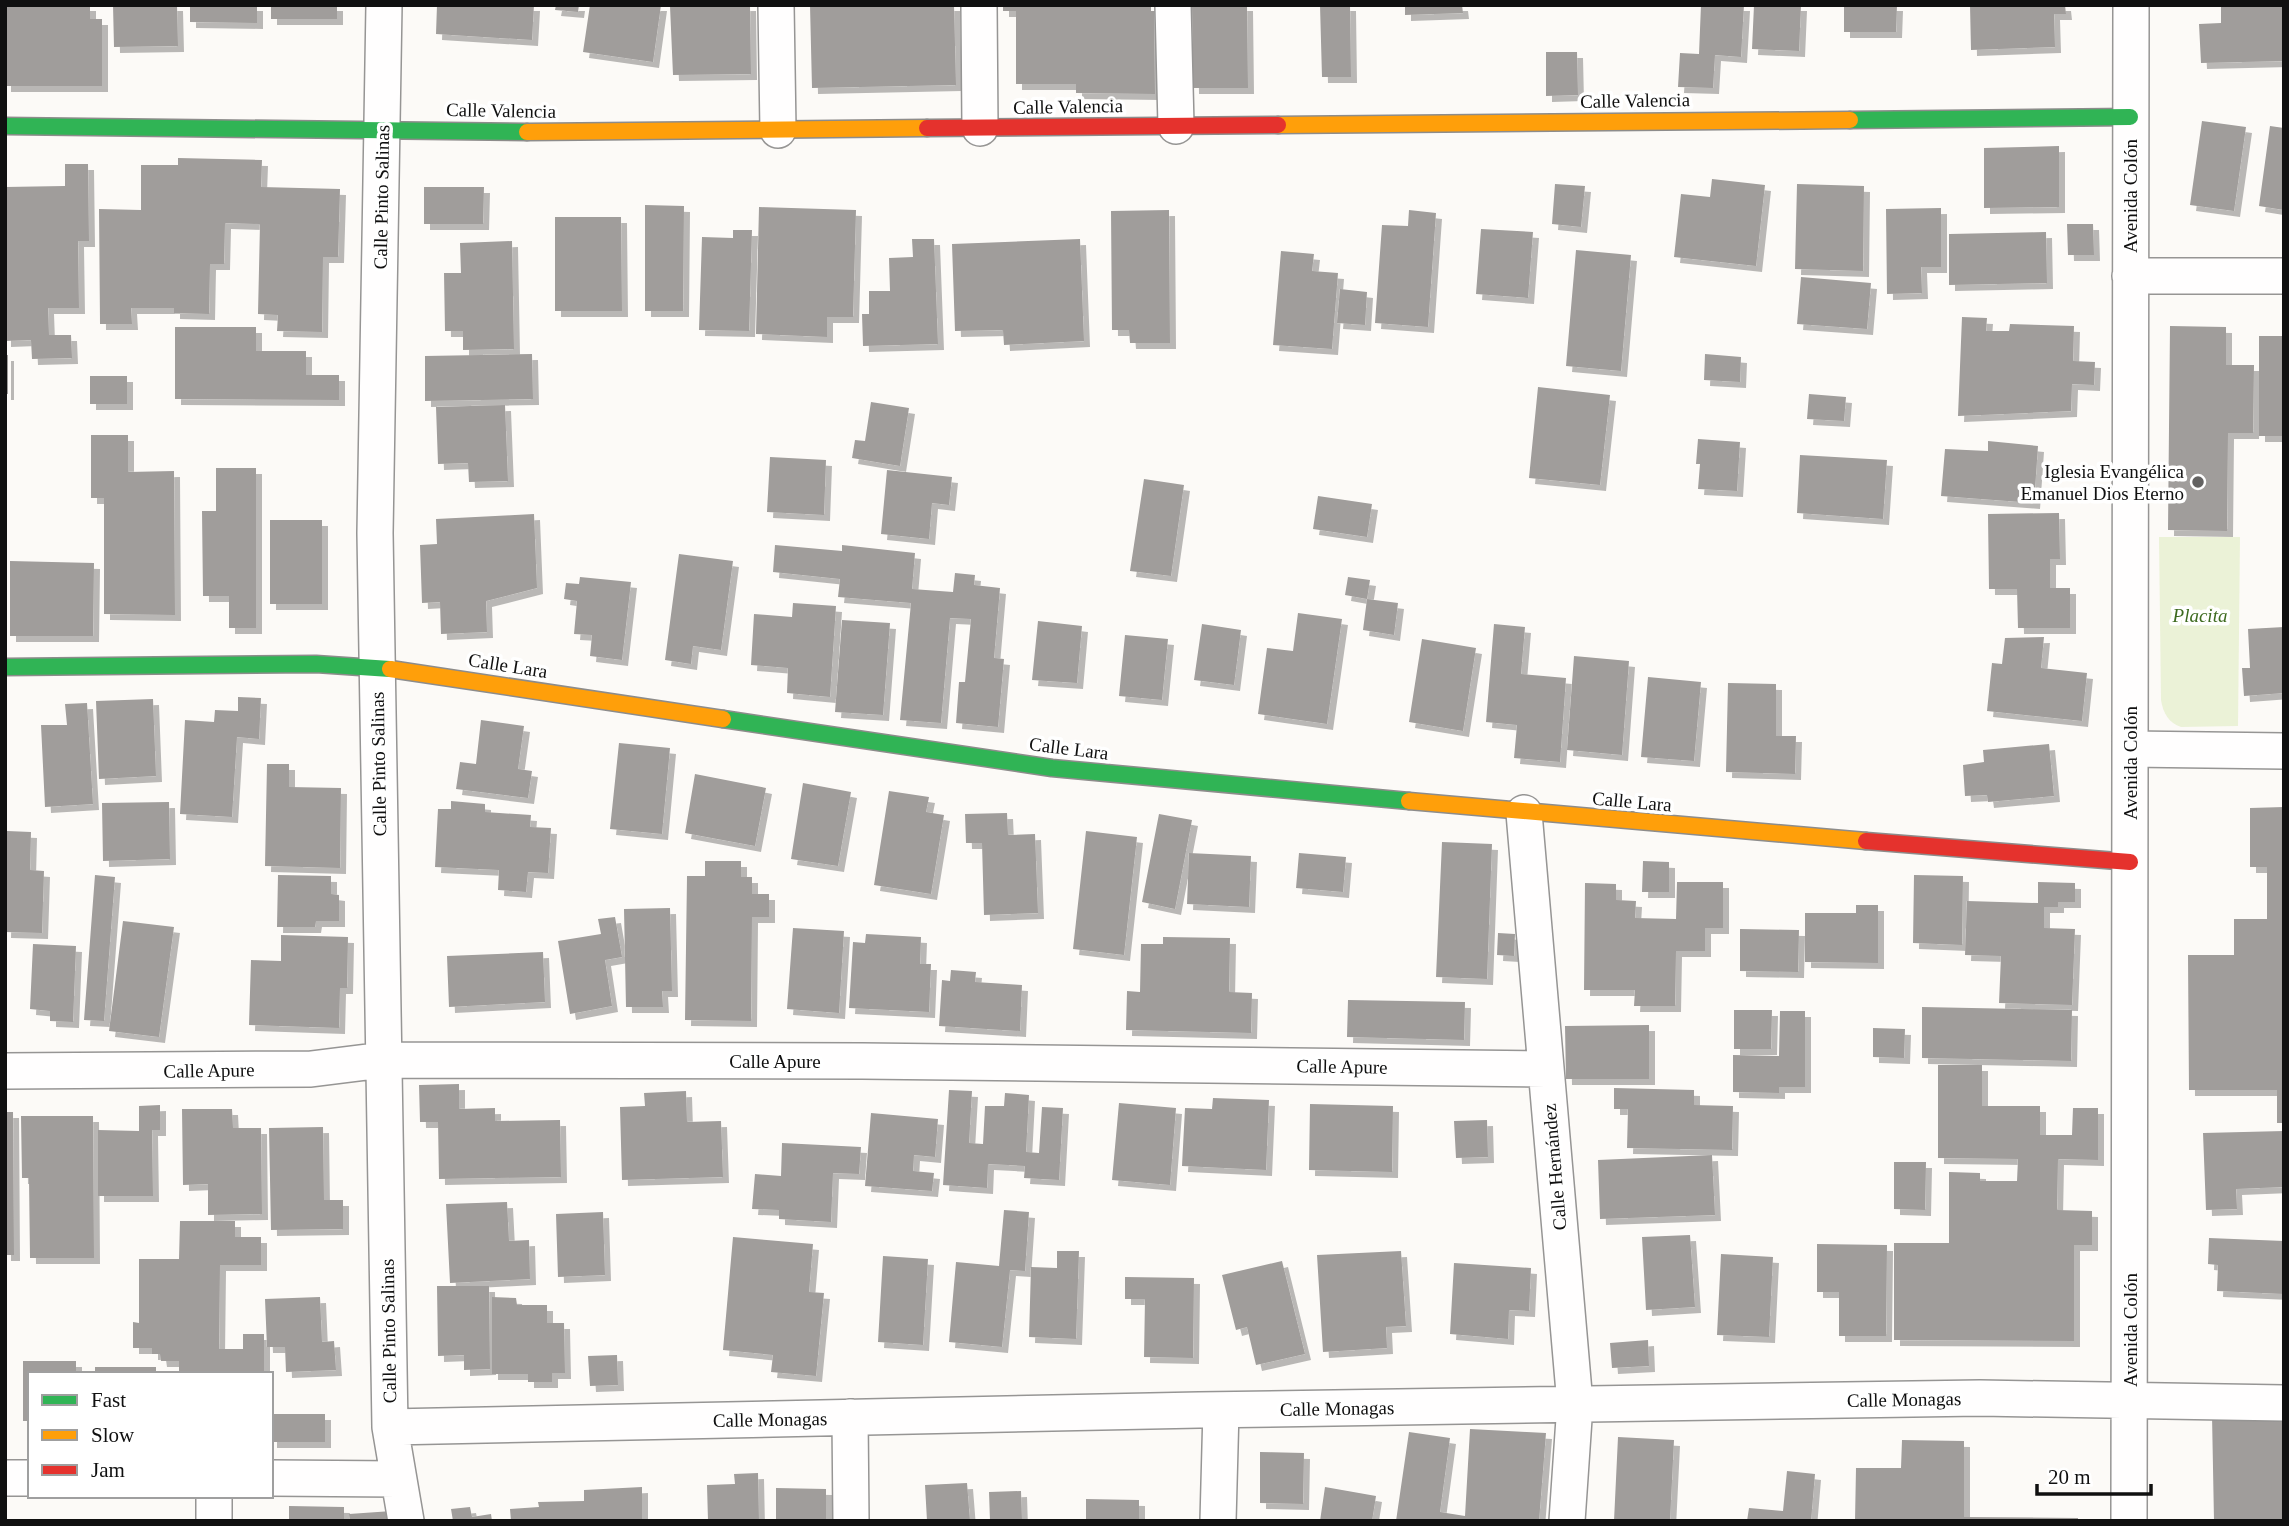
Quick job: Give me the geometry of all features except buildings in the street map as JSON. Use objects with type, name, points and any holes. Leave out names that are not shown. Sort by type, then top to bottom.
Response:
[{"type":"street","name":"Calle Pinto Salinas","points":[[384,5],[374,533],[390,1427],[406,1521]]},
{"type":"street","points":[[776,5],[778,130]]},
{"type":"street","points":[[979,5],[981,128]]},
{"type":"street","points":[[1173,5],[1175,126]]},
{"type":"street","name":"Avenida Colón","points":[[2129,1521],[2131,5]]},
{"type":"street","name":"Calle Valencia","points":[[5,126],[573,132],[2130,117]]},
{"type":"street","points":[[2130,276],[2284,276]]},
{"type":"street","name":"Calle Lara","points":[[5,667],[316,664],[377,667],[1052,768],[1524,813],[2130,862]]},
{"type":"street","points":[[2130,749],[2284,751]]},
{"type":"street","name":"Calle Hernández","points":[[1524,813],[1575,1404],[1567,1521]]},
{"type":"street","name":"Calle Apure","points":[[5,1071],[311,1069],[383,1060],[862,1061],[1546,1069]]},
{"type":"street","name":"Calle Monagas","points":[[390,1427],[1980,1398],[2284,1403]]},
{"type":"street","points":[[1218,1521],[1221,1410]]},
{"type":"street","points":[[850,1417],[851,1521]]},
{"type":"street","points":[[5,1478],[28,1478]]},
{"type":"street","points":[[273,1478],[397,1479]]},
{"type":"street","points":[[214,1498],[214,1521]]},
{"type":"green space","name":"Placita","points":[[2159,537],[2240,537],[2238,726],[2181,727],[2167,717],[2163,709]]},
{"type":"traffic: fast","points":[[1850,120],[2130,117]]},
{"type":"traffic: fast","points":[[5,126],[527,132]]},
{"type":"traffic: fast","points":[[5,667],[316,664],[390,669]]},
{"type":"traffic: fast","points":[[723,719],[1052,768],[1409,801]]},
{"type":"traffic: slow","points":[[1278,125],[1850,120]]},
{"type":"traffic: slow","points":[[527,132],[927,128]]},
{"type":"traffic: slow","points":[[390,669],[723,719]]},
{"type":"traffic: slow","points":[[1409,801],[1866,841]]},
{"type":"traffic: jam","points":[[927,128],[1278,125]]},
{"type":"traffic: jam","points":[[1866,841],[2130,862]]},
{"type":"place","name":"Iglesia Evangélica Emanuel Dios Eterno","points":[[2198,482]]}]
